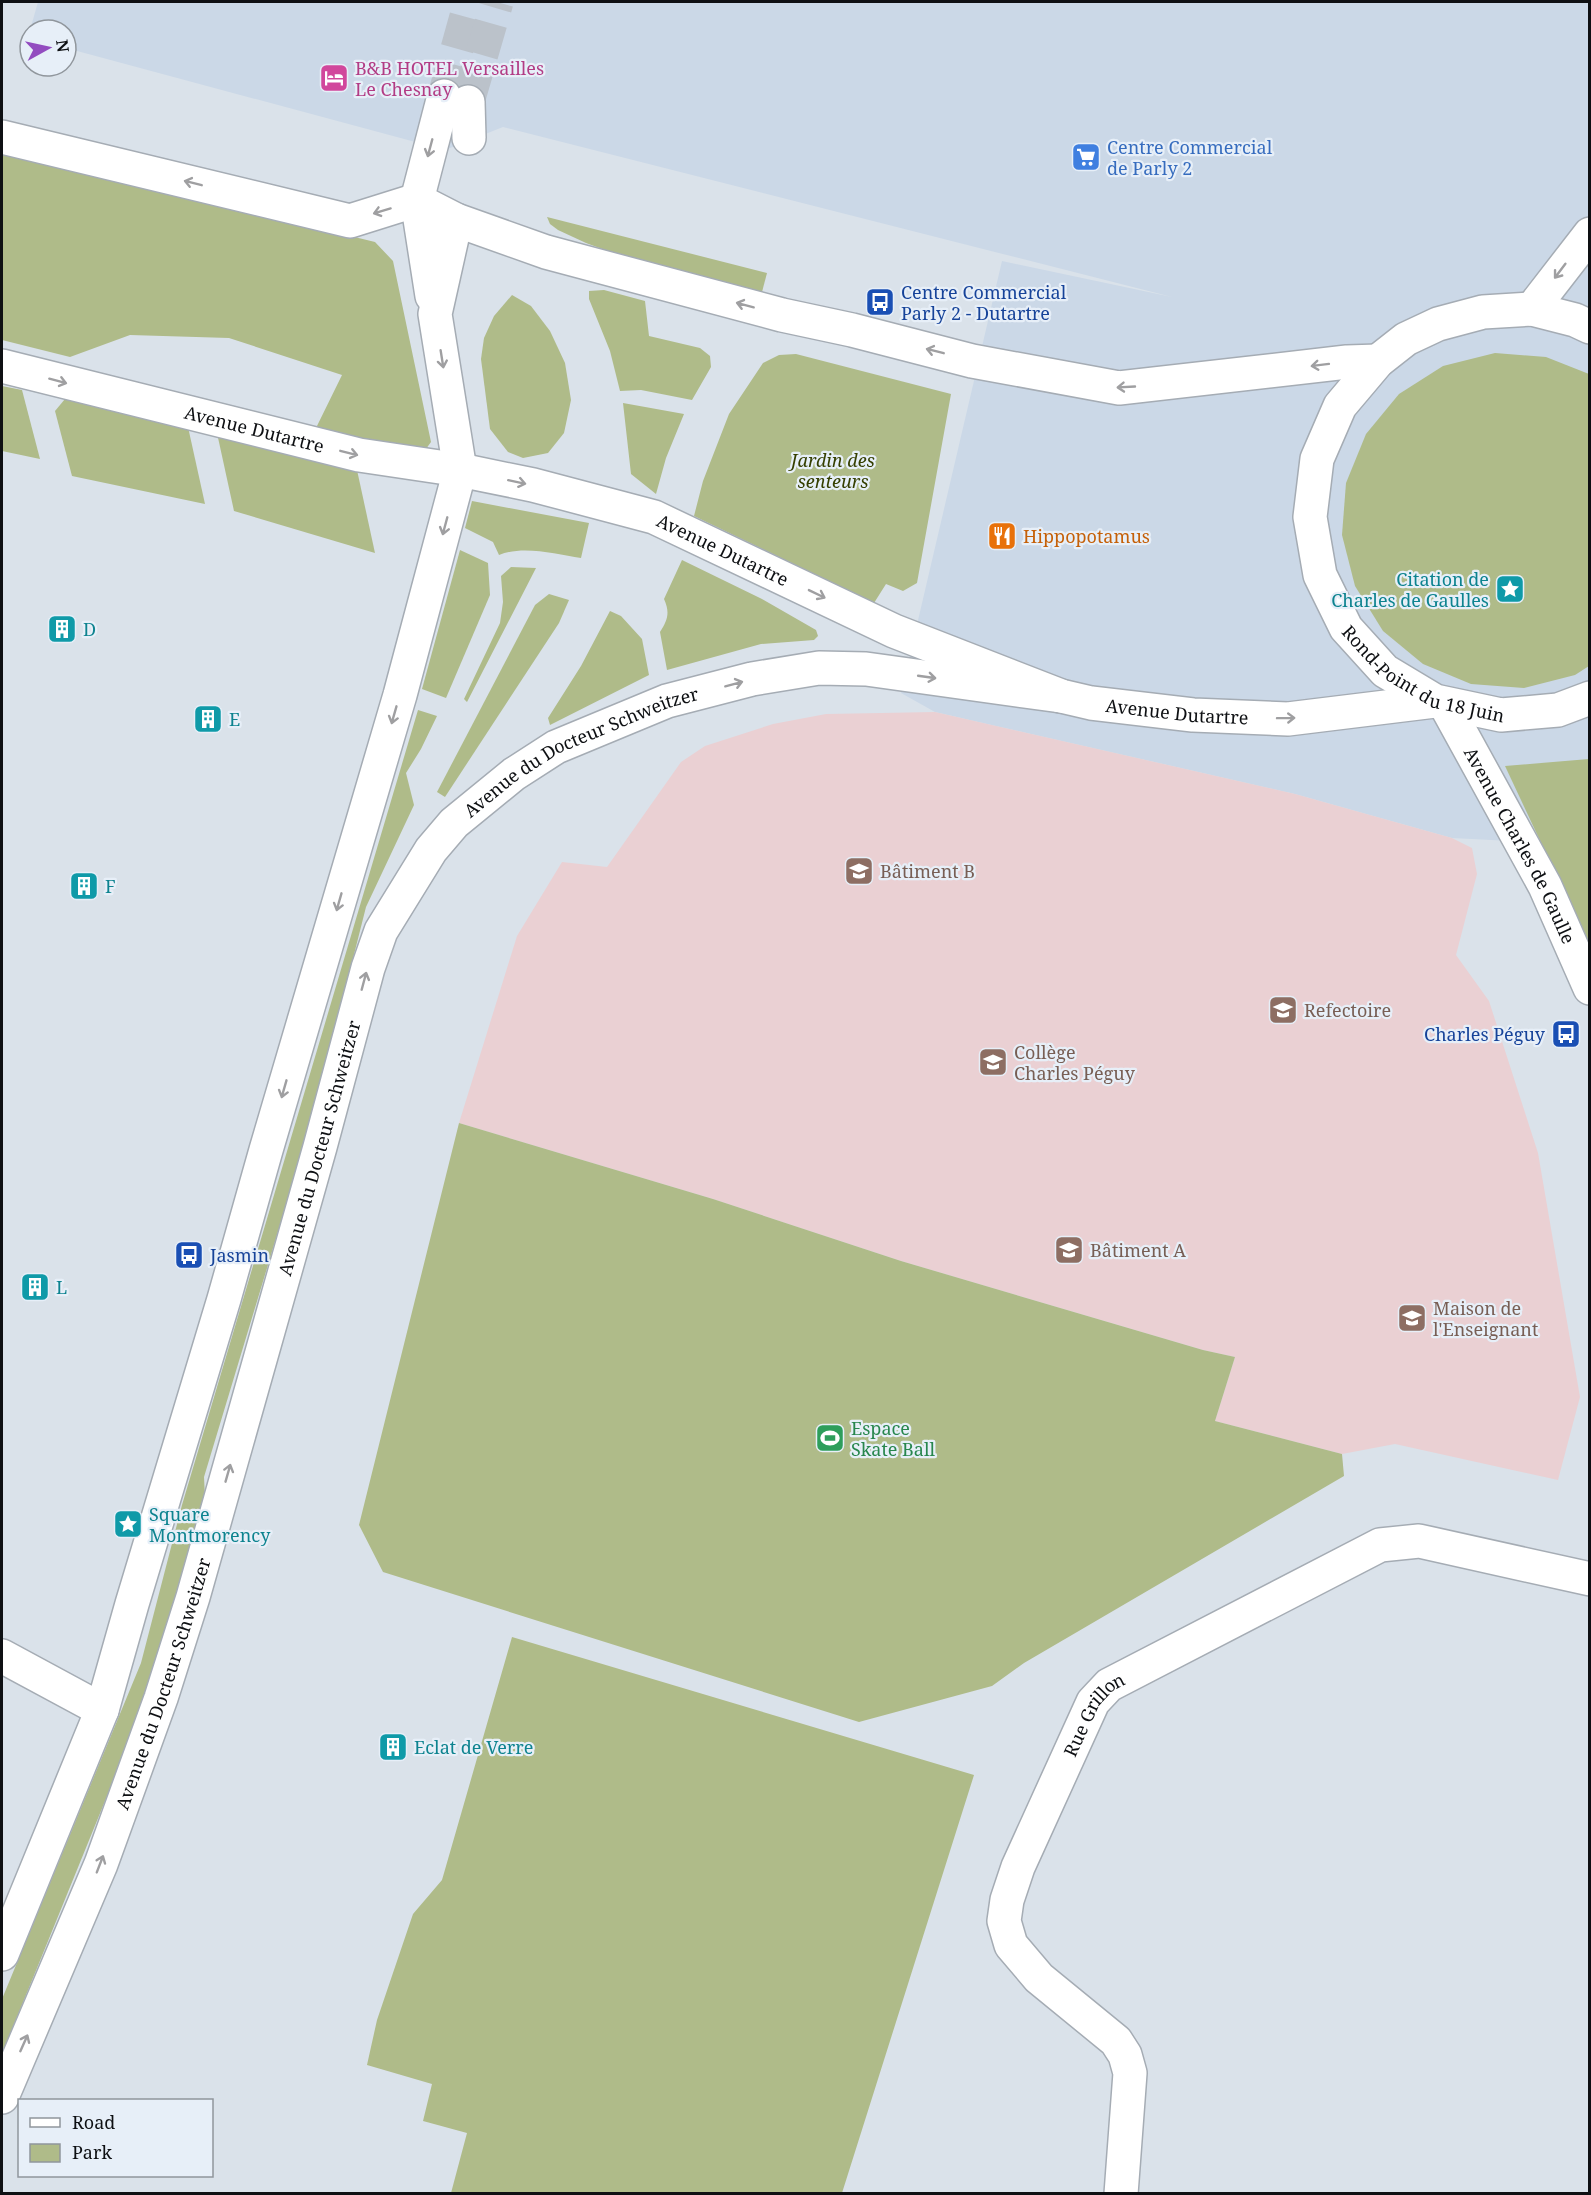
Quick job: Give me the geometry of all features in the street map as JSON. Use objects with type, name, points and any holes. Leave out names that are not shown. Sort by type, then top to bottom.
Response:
[{"type":"main road","points":[[2,1954],[102,1710],[400,695],[460,470],[417,200],[456,99],[469,138]]},
{"type":"main road","points":[[2,137],[350,221],[417,200],[456,220],[546,252],[782,315],[852,330],[972,361],[1119,388],[1347,362],[1378,361]]},
{"type":"main road","points":[[435,314],[456,220]]},
{"type":"main road","points":[[1532,309],[1590,234]]},
{"type":"main road","name":"Rond-Point du 18 Juin","points":[[1590,327],[1575,320],[1532,309],[1484,312],[1438,324],[1406,339],[1378,361],[1340,406],[1317,459],[1310,517],[1320,575],[1346,628],[1385,670],[1440,702],[1501,715],[1558,710],[1590,698]]},
{"type":"main road","name":"Avenue Dutartre","points":[[2,366],[359,455],[460,470],[533,485],[654,517],[894,631],[1061,696],[1091,703],[1193,715],[1288,719],[1440,702]]},
{"type":"main road","name":"Avenue du Docteur Schweitzer","points":[[2,2097],[101,1864],[161,1698],[209,1539],[368,969],[381,931],[431,850],[454,823],[514,774],[556,747],[667,701],[752,679],[819,668],[866,669],[1061,696]]},
{"type":"main road","name":"Avenue Charles de Gaulle","points":[[1440,702],[1545,886],[1590,988]]},
{"type":"main road","name":"Rue Grillon","points":[[1121,2193],[1130,2073],[1125,2055],[1116,2041],[1039,1978],[1011,1945],[1004,1921],[1006,1900],[1018,1867],[1094,1702],[1109,1685],[1380,1545],[1419,1541],[1590,1579]]},
{"type":"main road","points":[[2,1656],[102,1710]]},
{"type":"shaded area","points":[[38,2],[1589,2],[1589,845],[1452,838],[1295,794],[935,712],[901,693],[1002,261],[1172,297],[503,127],[445,150],[78,51],[78,18],[33,18]]},
{"type":"shaded area","name":"Collège Charles Péguy","points":[[935,712],[1295,794],[1452,838],[1472,848],[1477,874],[1456,955],[1489,1001],[1538,1153],[1580,1397],[1558,1480],[1395,1444],[1342,1454],[1215,1421],[1235,1357],[1203,1350],[901,1261],[713,1199],[459,1123],[517,936],[562,862],[607,867],[681,762],[705,746],[773,724],[826,714]]},
{"type":"green space","points":[[2,151],[375,242],[393,261],[431,442],[423,453],[316,428],[342,375],[229,338],[130,335],[70,357],[2,340]]},
{"type":"green space","points":[[547,217],[767,273],[762,292],[624,257],[558,230],[550,224]]},
{"type":"green space","points":[[604,290],[645,301],[649,336],[700,348],[710,356],[711,367],[692,400],[641,390],[620,391],[610,351],[589,299],[589,291]]},
{"type":"green space","points":[[512,295],[531,306],[550,331],[565,363],[571,400],[564,433],[548,453],[523,458],[508,452],[490,429],[481,359],[484,338],[494,316]]},
{"type":"green space","points":[[1495,353],[1546,357],[1589,374],[1589,666],[1575,675],[1524,688],[1471,684],[1423,664],[1383,631],[1355,586],[1342,535],[1346,483],[1366,434],[1399,394],[1443,366]]},
{"type":"green space","name":"Jardin des senteurs","points":[[796,354],[951,394],[917,583],[903,591],[886,584],[874,603],[694,516],[703,481],[729,414],[763,363],[779,355]]},
{"type":"green space","points":[[2,386],[22,390],[40,459],[2,451]]},
{"type":"green space","points":[[70,393],[188,427],[205,504],[72,476],[55,411]]},
{"type":"green space","points":[[623,403],[684,414],[666,458],[656,494],[631,474]]},
{"type":"green space","points":[[217,433],[357,470],[375,553],[234,511]]},
{"type":"green space","points":[[472,501],[589,523],[581,558],[529,550],[499,555],[493,542],[465,528]]},
{"type":"green space","points":[[460,550],[488,563],[490,595],[446,698],[422,689]]},
{"type":"green space","points":[[682,560],[762,599],[816,630],[818,636],[814,640],[761,644],[667,670],[660,632],[667,616],[664,599]]},
{"type":"green space","points":[[511,567],[536,568],[467,702],[464,699],[500,623],[503,602],[501,576]]},
{"type":"green space","points":[[549,594],[569,600],[559,623],[445,797],[437,792],[535,605]]},
{"type":"green space","points":[[610,611],[621,616],[642,639],[649,675],[550,725],[548,718],[581,666]]},
{"type":"green space","points":[[418,710],[437,716],[406,773],[414,805],[366,907],[315,1109],[204,1477],[205,1497],[160,1666],[2,2054],[2,1999],[141,1663],[182,1505]]},
{"type":"green space","points":[[1589,759],[1589,945],[1505,766]]},
{"type":"green space","name":"Espace Skate Ball","points":[[459,1123],[713,1199],[901,1261],[1203,1350],[1235,1357],[1215,1421],[1342,1454],[1344,1476],[1024,1663],[992,1686],[859,1722],[383,1572],[359,1525]]},
{"type":"green space","points":[[512,1637],[974,1775],[842,2193],[451,2193],[467,2133],[423,2121],[432,2084],[367,2065],[377,2020],[413,1914],[442,1880]]},
{"type":"tunnel","points":[[444,96],[470,2]]},
{"type":"tunnel","points":[[468,102],[497,2]]},
{"type":"place","name":"B&B HOTEL Versailles Le Chesnay","points":[[334,78]]},
{"type":"place","name":"Centre Commercial de Parly 2","points":[[1086,157]]},
{"type":"place","name":"Centre Commercial Parly 2 - Dutartre","points":[[880,302]]},
{"type":"place","name":"Hippopotamus","points":[[1002,536]]},
{"type":"place","name":"Citation de Charles de Gaulles","points":[[1510,589]]},
{"type":"place","name":"D","points":[[62,629]]},
{"type":"place","name":"E","points":[[208,719]]},
{"type":"place","name":"Bâtiment B","points":[[859,871]]},
{"type":"place","name":"F","points":[[84,886]]},
{"type":"place","name":"Refectoire","points":[[1283,1010]]},
{"type":"place","name":"Charles Péguy","points":[[1566,1034]]},
{"type":"place","name":"Collège Charles Péguy","points":[[993,1062]]},
{"type":"place","name":"Bâtiment A","points":[[1069,1250]]},
{"type":"place","name":"Jasmin","points":[[189,1255]]},
{"type":"place","name":"L","points":[[35,1287]]},
{"type":"place","name":"Maison de l'Enseignant","points":[[1412,1318]]},
{"type":"place","name":"Espace Skate Ball","points":[[830,1438]]},
{"type":"place","name":"Square Montmorency","points":[[128,1524]]},
{"type":"place","name":"Eclat de Verre","points":[[393,1747]]}]
